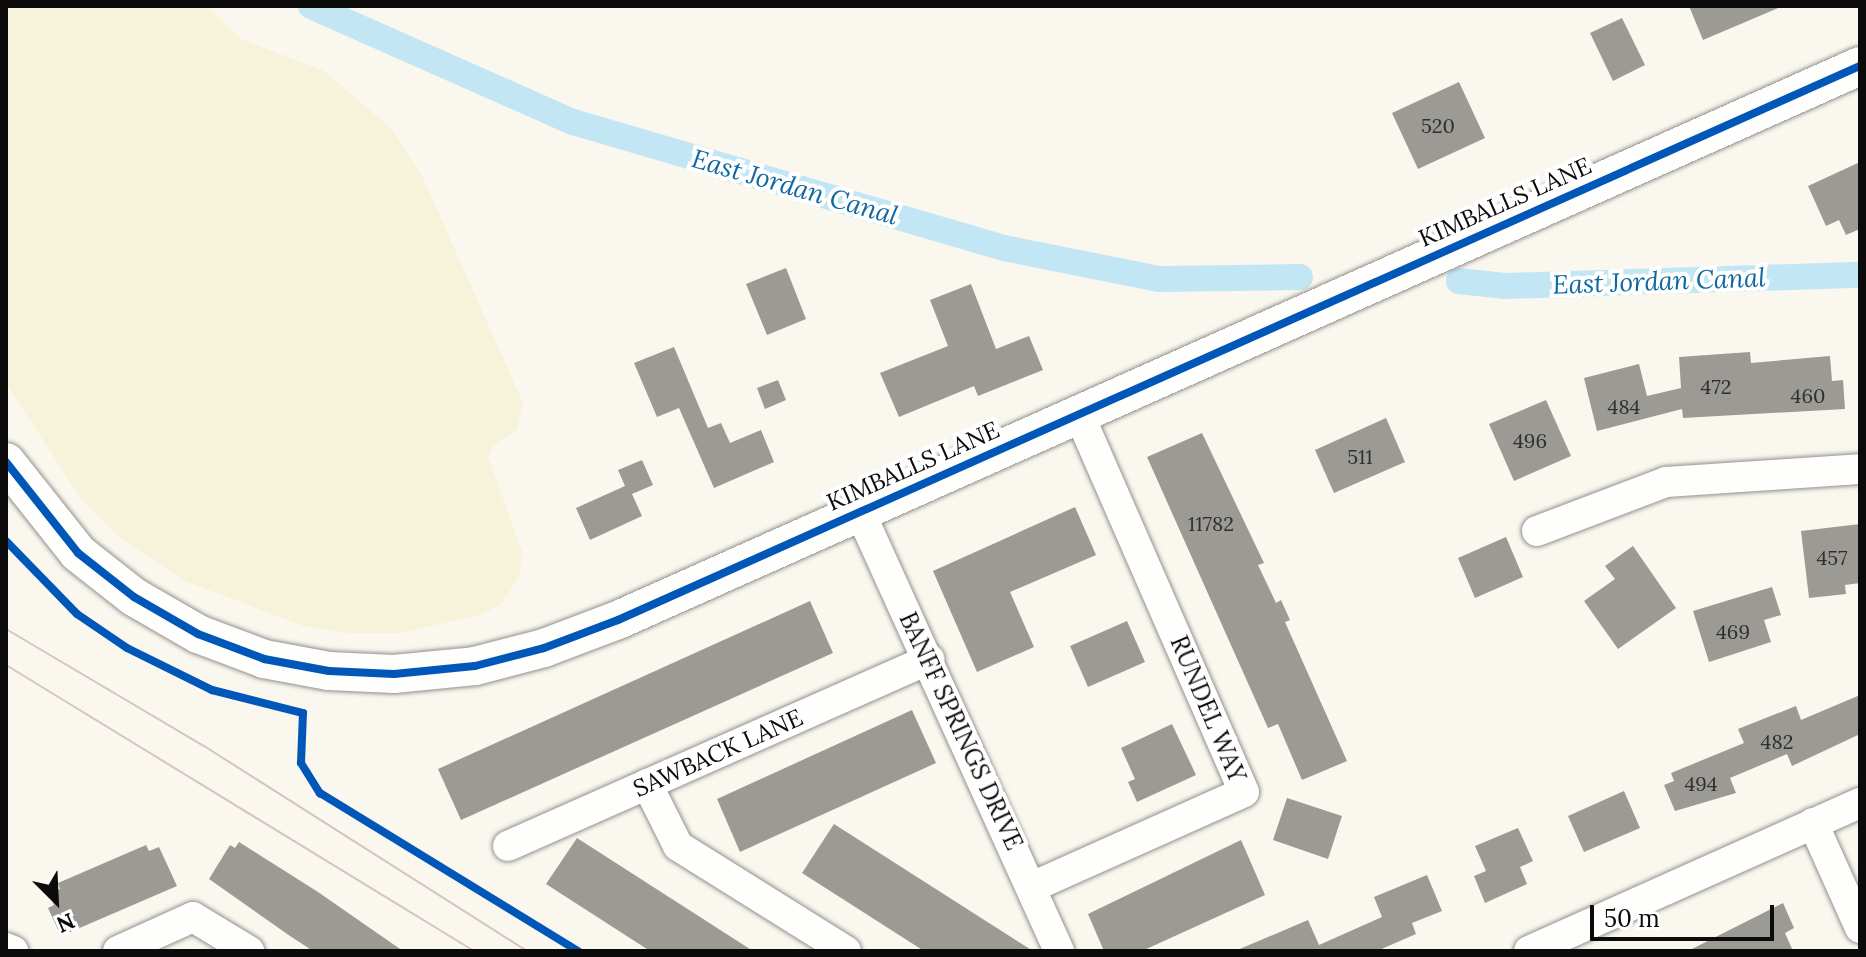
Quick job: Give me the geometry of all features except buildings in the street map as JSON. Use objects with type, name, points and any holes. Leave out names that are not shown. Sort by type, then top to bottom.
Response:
[{"type":"street","name":"KIMBALLS LANE","points":[[6,462],[78,553],[164,616],[264,659],[361,673],[475,666],[544,648],[860,512],[1860,66]]},
{"type":"street","name":"RUNDEL WAY","points":[[1032,887],[1244,792],[1079,414]]},
{"type":"street","points":[[1537,531],[1666,482],[1860,469]]},
{"type":"street","name":"BANFF SPRINGS DRIVE","points":[[860,512],[1059,951]]},
{"type":"street","name":"SAWBACK LANE","points":[[508,846],[929,659]]},
{"type":"street","points":[[647,784],[678,846],[846,951]]},
{"type":"street","points":[[1529,951],[1860,803]]},
{"type":"street","points":[[1813,823],[1860,928]]},
{"type":"street","points":[[118,951],[193,917],[249,951]]},
{"type":"street","points":[[6,948],[13,951]]},
{"type":"shaded area","points":[[6,6],[207,6],[239,38],[324,71],[391,128],[423,178],[523,403],[517,430],[494,445],[488,457],[522,551],[520,576],[500,605],[480,615],[400,633],[347,633],[303,626],[185,581],[123,540],[82,500],[6,384]]},
{"type":"waterway","name":"East Jordan Canal","points":[[311,6],[573,122],[1004,248],[1159,279],[1300,277]]},
{"type":"waterway","name":"East Jordan Canal","points":[[1459,281],[1505,286],[1860,275]]},
{"type":"tram line","points":[[6,629],[204,746],[527,951]]},
{"type":"tram line","points":[[6,665],[474,951]]},
{"type":"cycle path","points":[[6,462],[78,553],[134,597],[198,634],[264,659],[329,671],[394,674],[475,666],[544,648],[618,620],[1860,66]]},
{"type":"cycle path","points":[[6,541],[77,614],[127,648],[212,690],[303,713],[301,763],[320,793],[578,951]]}]
